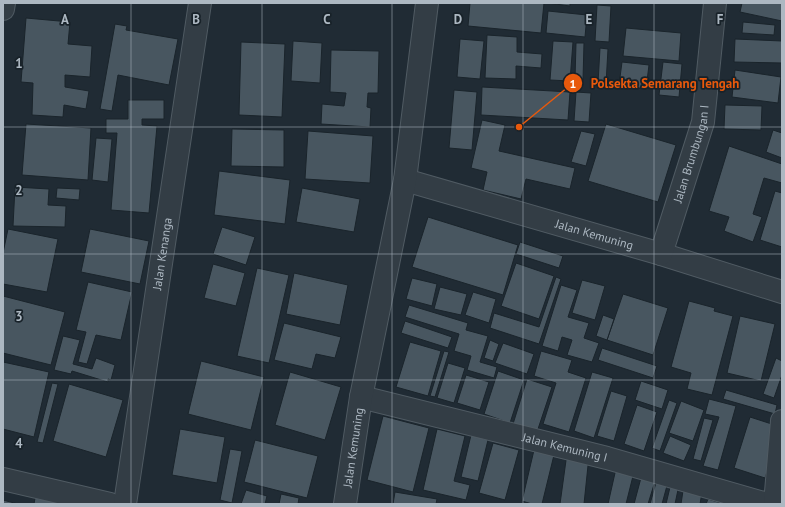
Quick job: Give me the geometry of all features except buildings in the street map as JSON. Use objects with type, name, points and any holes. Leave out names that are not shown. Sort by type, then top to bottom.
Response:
[{"type":"street","points":[[3,9],[4,3]]},
{"type":"street","name":"Jalan Kenanga","points":[[125,504],[200,3]]},
{"type":"street","name":"Jalan Kemuning","points":[[345,504],[361,397],[405,180],[427,3]]},
{"type":"street","name":"Jalan Brumbungan I","points":[[661,254],[703,122],[715,3]]},
{"type":"street","name":"Jalan Kemuning","points":[[405,180],[661,254],[782,292]]},
{"type":"street","name":"Jalan Kemuning I","points":[[361,397],[607,458],[767,504]]},
{"type":"street","points":[[775,504],[782,421]]},
{"type":"street","points":[[3,479],[110,504]]},
{"type":"place","name":"Polsekta Semarang Tengah","points":[[519,127]]}]
